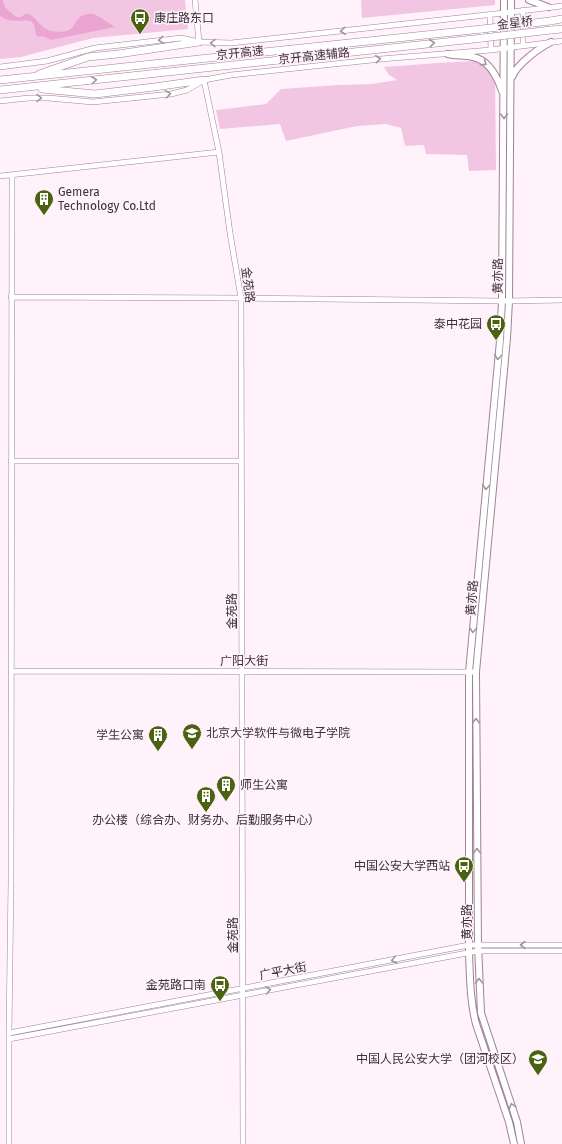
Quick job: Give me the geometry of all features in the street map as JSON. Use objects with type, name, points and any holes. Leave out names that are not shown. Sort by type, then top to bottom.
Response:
[{"type":"highway","name":"金星桥","points":[[482,29],[562,19]]},
{"type":"highway","name":"京开高速","points":[[0,80],[482,29]]},
{"type":"highway","name":"金星桥","points":[[483,38],[562,29]]},
{"type":"highway","name":"京开高速","points":[[0,90],[483,38]]},
{"type":"highway","points":[[27,78],[88,57],[199,42]]},
{"type":"highway","points":[[26,87],[95,94],[204,80]]},
{"type":"main road","points":[[504,0],[507,13],[507,48]]},
{"type":"main road","points":[[507,13],[511,0]]},
{"type":"main road","points":[[530,0],[548,7]]},
{"type":"main road","points":[[510,80],[520,65],[543,46],[551,42]]},
{"type":"main road","name":"黄亦路","points":[[507,48],[510,80],[506,301],[500,337],[469,672],[469,953],[472,1010],[509,1122],[514,1144]]},
{"type":"main road","name":"黄亦路","points":[[507,48],[504,95],[507,338],[476,672],[478,948],[481,1013],[517,1122],[521,1144]]},
{"type":"main road","points":[[448,54],[474,57],[485,63],[496,74],[504,95]]},
{"type":"street","points":[[195,0],[199,42]]},
{"type":"street","name":"京开高速辅路","points":[[0,67],[47,62],[107,46],[181,38],[199,42],[231,43],[562,6]]},
{"type":"street","points":[[523,10],[523,46]]},
{"type":"street","points":[[490,15],[491,50]]},
{"type":"street","name":"京开高速辅路","points":[[0,101],[48,98],[93,102],[171,94],[187,90],[204,80],[231,75],[381,59],[491,50],[562,41]]},
{"type":"street","name":"金苑路","points":[[204,80],[219,152],[241,298],[243,1144]]},
{"type":"street","points":[[0,176],[219,152]]},
{"type":"street","points":[[9,1144],[12,671],[12,175]]},
{"type":"street","points":[[12,297],[506,301],[562,300]]},
{"type":"street","points":[[11,461],[242,461]]},
{"type":"street","name":"广阳大街","points":[[12,671],[476,672]]},
{"type":"street","name":"广平大街","points":[[243,992],[469,953],[478,948],[562,945]]},
{"type":"street","name":"广平大街","points":[[9,1036],[243,992],[469,946],[478,948],[562,951]]},
{"type":"shaded area","points":[[0,0],[185,0],[188,29],[93,38],[21,57],[0,59]]},
{"type":"shaded area","points":[[0,0],[3,0],[4,6],[16,17],[29,14],[44,28],[51,31],[68,31],[80,17],[90,14],[96,15],[115,27],[51,40],[43,36],[38,37],[31,21],[12,21],[0,16]]},
{"type":"shaded area","points":[[361,0],[495,0],[495,5],[362,18]]},
{"type":"shaded area","points":[[474,61],[488,67],[495,75],[496,170],[469,171],[467,155],[426,154],[424,145],[405,146],[401,128],[386,124],[357,126],[286,141],[280,124],[220,129],[216,110],[266,104],[281,89],[372,84],[397,80],[389,75],[384,67]]},
{"type":"place","name":"康庄路东口","points":[[140,35]]},
{"type":"place","name":"Gemera Technology Co.Ltd","points":[[44,216]]},
{"type":"place","name":"泰中花园","points":[[496,341]]},
{"type":"place","name":"北京大学软件与微电子学院","points":[[192,750]]},
{"type":"place","name":"学生公寓","points":[[158,752]]},
{"type":"place","name":"师生公寓","points":[[226,802]]},
{"type":"place","name":"办公楼（综合办、财务办、后勤服务中心）","points":[[206,813]]},
{"type":"place","name":"中国公安大学西站","points":[[464,883]]},
{"type":"place","name":"金苑路口南","points":[[220,1002]]},
{"type":"place","name":"中国人民公安大学（团河校区）","points":[[538,1076]]}]
